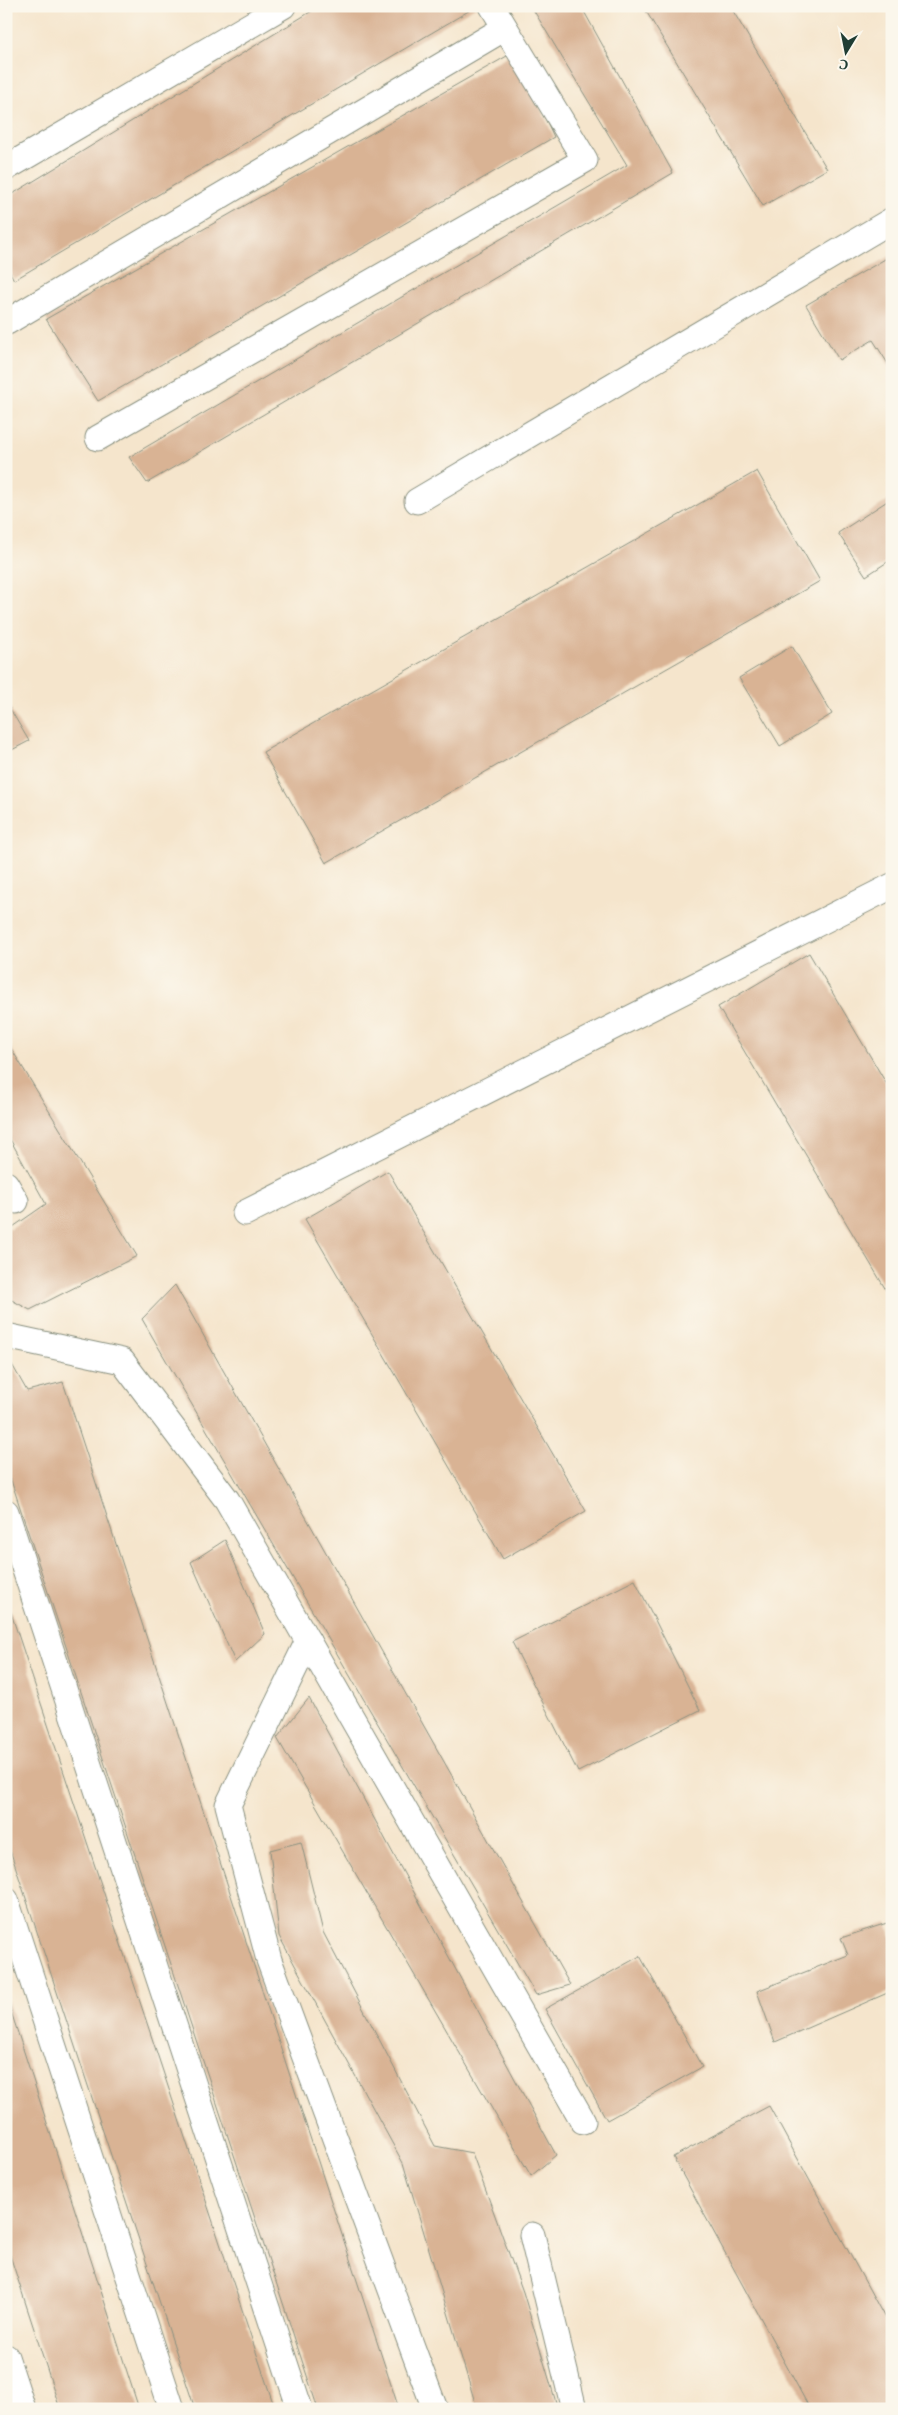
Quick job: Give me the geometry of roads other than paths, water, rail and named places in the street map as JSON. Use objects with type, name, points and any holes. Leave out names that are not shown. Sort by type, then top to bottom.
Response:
[{"type":"lane","points":[[6,168],[283,6]]},
{"type":"lane","points":[[98,438],[585,160],[492,6]]},
{"type":"lane","points":[[7,322],[505,28]]},
{"type":"lane","points":[[417,501],[892,220]]},
{"type":"lane","points":[[245,1213],[892,886]]},
{"type":"lane","points":[[6,1336],[122,1361],[227,1500],[583,2121]]},
{"type":"lane","points":[[6,1512],[300,2409]]},
{"type":"lane","points":[[308,1642],[228,1804],[269,1960],[435,2409]]},
{"type":"lane","points":[[6,1900],[172,2409]]},
{"type":"lane","points":[[532,2235],[574,2409]]},
{"type":"lane","points":[[6,2357],[22,2409]]}]
